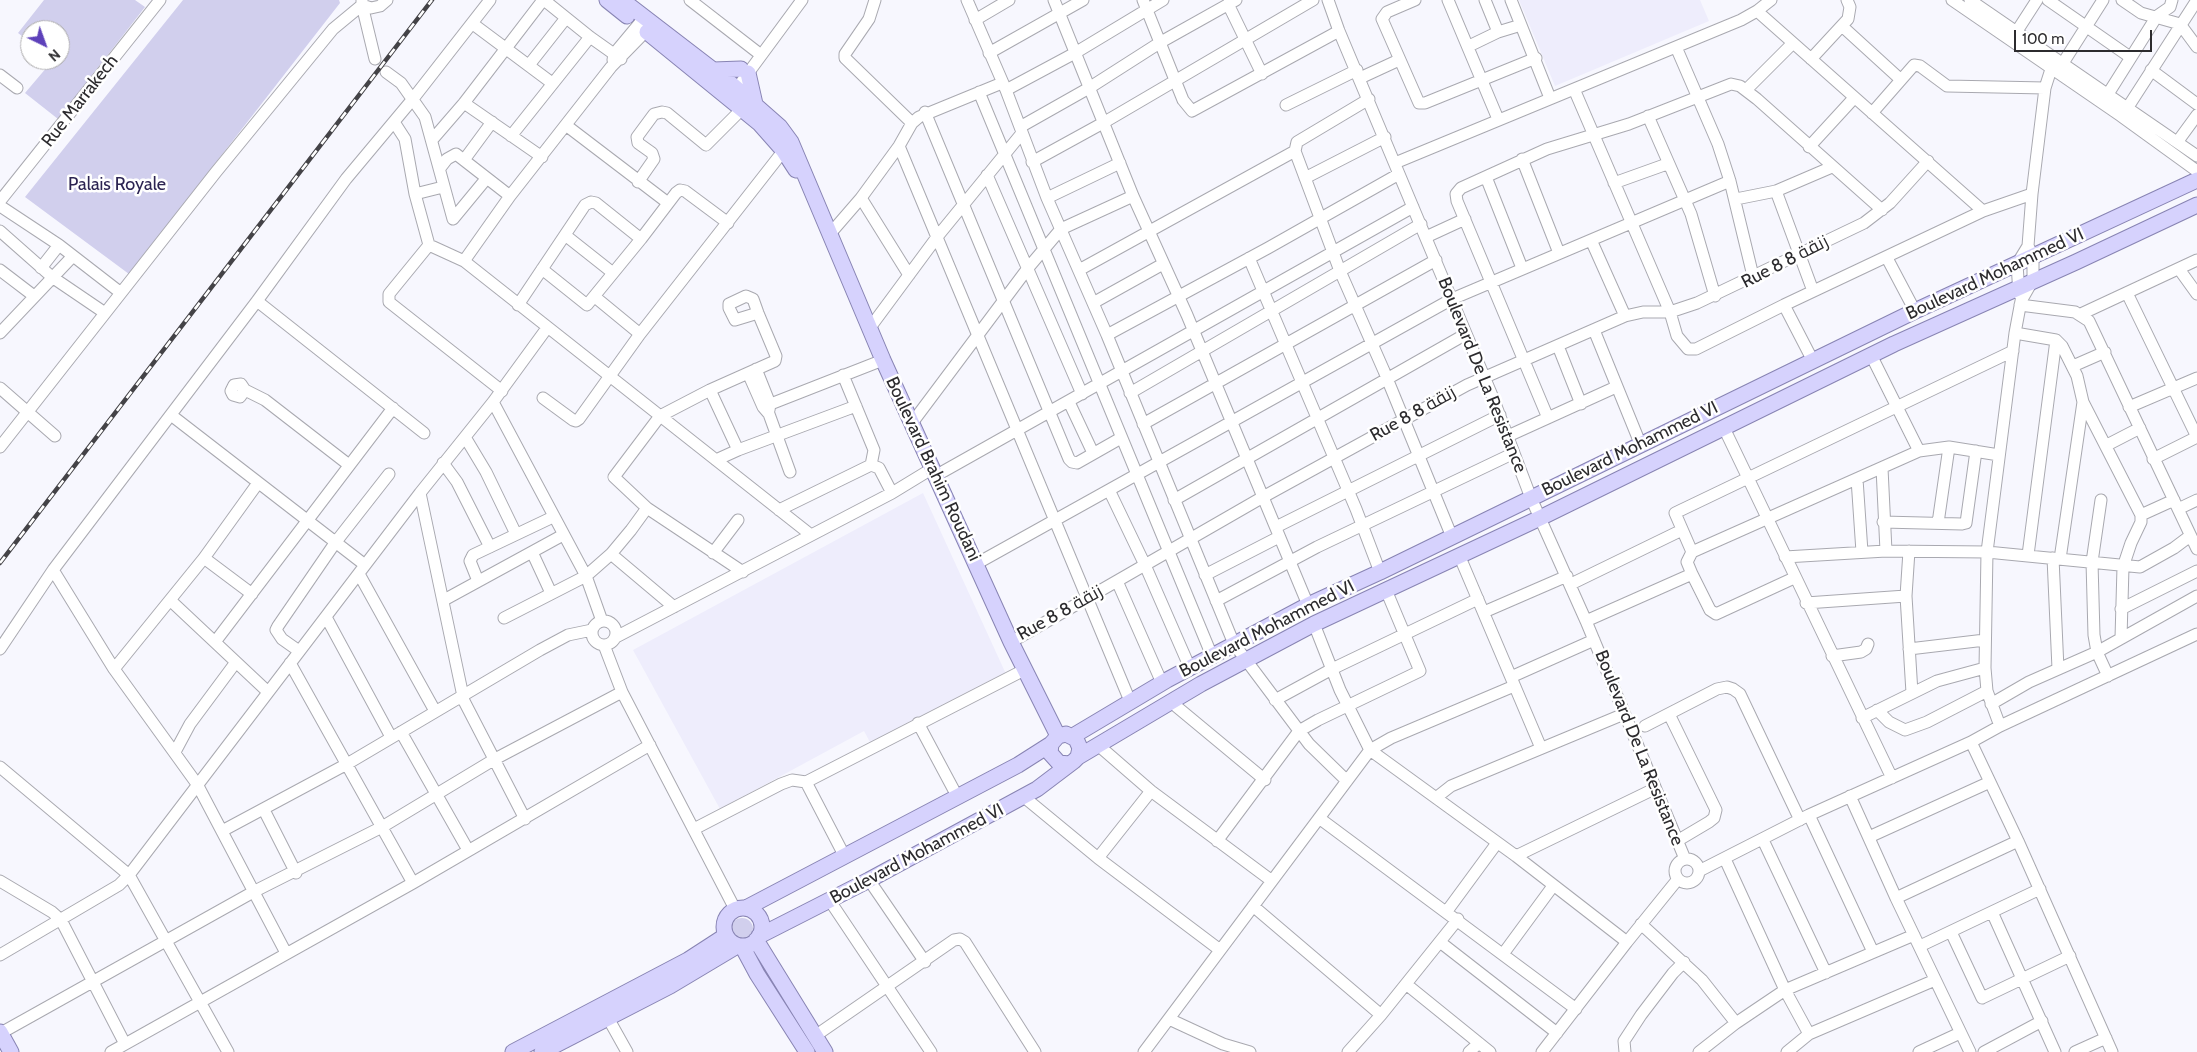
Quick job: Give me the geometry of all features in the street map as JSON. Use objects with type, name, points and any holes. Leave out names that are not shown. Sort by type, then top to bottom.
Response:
[{"type":"main road","name":"Boulevard Brahim Roudani","points":[[607,0],[713,70],[730,90]]},
{"type":"main road","name":"Boulevard Brahim Roudani","points":[[622,0],[645,25],[730,90],[749,107],[780,126],[787,146],[814,198],[882,360],[935,472],[1010,642],[1061,739]]},
{"type":"main road","points":[[713,70],[744,71],[749,107]]},
{"type":"main road","name":"Boulevard Mohammed VI","points":[[740,909],[845,857],[956,796],[1018,765],[1162,683],[1308,605],[1380,572],[1640,443],[1915,310],[2017,264],[2031,251],[2197,180]]},
{"type":"main road","name":"Boulevard Mohammed VI","points":[[513,1052],[688,960],[744,941],[830,901],[1024,796],[1074,760],[1171,702],[1314,624],[1540,518],[1871,355],[2020,298],[2033,280],[2197,205]]},
{"type":"main road","points":[[1061,739],[1080,748],[1074,760],[1059,763],[1052,757],[1061,739]]},
{"type":"main road","points":[[744,941],[762,926],[759,916],[740,909],[724,921],[744,941],[826,1052]]},
{"type":"main road","points":[[744,941],[757,974],[807,1052]]},
{"type":"main road","name":"Boulevard Mohammed VI","points":[[542,1052],[670,986],[744,941]]},
{"type":"main road","points":[[0,1032],[11,1052]]},
{"type":"street","name":"Rue Marrakech","points":[[0,202],[160,0]]},
{"type":"street","points":[[362,3],[371,8],[380,6],[387,0]]},
{"type":"street","points":[[0,649],[53,570],[257,301],[346,179],[412,100],[490,0]]},
{"type":"street","points":[[432,140],[464,103],[544,0],[590,38],[618,56]]},
{"type":"street","points":[[690,0],[759,53]]},
{"type":"street","points":[[730,90],[802,0]]},
{"type":"street","points":[[875,0],[868,19],[845,54],[845,58],[912,123]]},
{"type":"street","points":[[967,0],[1004,87],[1032,162],[1122,370],[1234,644],[1316,753],[1347,781]]},
{"type":"street","points":[[975,20],[1009,0]]},
{"type":"street","points":[[1054,0],[1074,54],[1133,196],[1179,297],[1308,605]]},
{"type":"street","points":[[989,53],[1083,0]]},
{"type":"street","points":[[829,235],[861,198],[899,146],[912,123],[925,112],[979,92],[1004,87],[1074,54],[1145,4],[1163,0]]},
{"type":"street","points":[[1032,162],[1246,41],[1313,0]]},
{"type":"street","name":"Boulevard De La Resistance","points":[[1328,0],[1339,31],[1500,415],[1540,518],[1569,580],[1685,860]]},
{"type":"street","points":[[1415,0],[1392,10],[1382,17],[1383,25],[1398,60],[1415,97],[1421,104],[1536,58]]},
{"type":"street","points":[[1448,0],[1469,46],[1498,119]]},
{"type":"street","points":[[1485,0],[1498,32]]},
{"type":"street","points":[[1511,0],[1536,58],[1550,98]]},
{"type":"street","points":[[1107,335],[1321,218],[1397,168],[1498,119],[1676,47],[1758,11],[1771,0]]},
{"type":"street","points":[[1811,59],[1843,26],[1849,15],[1847,0]]},
{"type":"street","points":[[1952,0],[2108,94],[2197,156]]},
{"type":"street","points":[[1970,0],[2018,31],[2197,171]]},
{"type":"street","points":[[2018,31],[2037,0]]},
{"type":"street","points":[[2048,0],[2130,57]]},
{"type":"street","points":[[2033,280],[2031,251],[2032,194],[2045,88],[2057,63],[2087,26],[2103,0]]},
{"type":"street","points":[[2122,0],[2141,13],[2180,24],[2197,47]]},
{"type":"street","points":[[2108,94],[2157,16],[2170,7],[2172,0]]},
{"type":"street","points":[[2128,107],[2196,0]]},
{"type":"street","points":[[870,329],[909,275],[1021,130],[1161,42],[1231,2],[1246,41],[1262,74]]},
{"type":"street","points":[[362,3],[375,59]]},
{"type":"street","points":[[0,447],[333,29],[362,3]]},
{"type":"street","points":[[1145,4],[1185,104],[1192,110],[1339,31]]},
{"type":"street","points":[[1758,11],[1983,211]]},
{"type":"street","points":[[529,65],[566,18]]},
{"type":"street","points":[[473,24],[552,83]]},
{"type":"street","points":[[1469,46],[1498,32],[1521,24]]},
{"type":"street","points":[[464,261],[510,196],[567,126],[618,56],[645,25]]},
{"type":"street","points":[[1843,26],[1900,79]]},
{"type":"street","points":[[511,136],[590,38]]},
{"type":"street","points":[[1746,90],[1793,43]]},
{"type":"street","points":[[1676,47],[1718,144],[1736,199],[1753,276]]},
{"type":"street","points":[[1286,105],[1358,74],[1398,60]]},
{"type":"street","points":[[1872,113],[1900,79],[1912,66],[1916,65],[1947,86],[2045,88]]},
{"type":"street","points":[[2150,70],[2197,104]]},
{"type":"street","points":[[386,72],[401,83],[425,117],[441,130]]},
{"type":"street","points":[[0,74],[17,88]]},
{"type":"street","points":[[1548,418],[1456,197],[1457,192],[1522,159],[1648,116],[1732,84],[1746,90],[1882,210]]},
{"type":"street","points":[[1574,89],[1670,312],[1677,336],[1684,347],[1692,350],[1983,211],[2032,194]]},
{"type":"street","points":[[979,92],[1167,552],[1212,656]]},
{"type":"street","points":[[1809,147],[1854,98]]},
{"type":"street","points":[[1369,99],[1297,142],[1295,151],[1340,271],[1373,343],[1452,537]]},
{"type":"street","points":[[464,103],[542,157]]},
{"type":"street","points":[[638,182],[654,159],[652,153],[638,143],[636,137],[654,114],[667,113],[706,146],[749,107]]},
{"type":"street","points":[[925,112],[1070,461],[1077,463],[1120,438]]},
{"type":"street","points":[[2178,142],[2197,115]]},
{"type":"street","points":[[1648,116],[1667,164],[1685,199],[1716,296]]},
{"type":"street","points":[[425,117],[453,219],[486,179]]},
{"type":"street","points":[[394,122],[405,139],[415,194],[429,245]]},
{"type":"street","points":[[464,160],[492,122]]},
{"type":"street","points":[[567,126],[668,203]]},
{"type":"street","points":[[1305,178],[1385,137]]},
{"type":"street","points":[[543,398],[576,421],[640,334],[787,146]]},
{"type":"street","points":[[899,146],[1130,702]]},
{"type":"street","points":[[1079,270],[1295,151]]},
{"type":"street","points":[[440,168],[454,154],[510,196]]},
{"type":"street","points":[[1522,159],[1559,253]]},
{"type":"street","name":"Rue 8 8 زنقة","points":[[1010,642],[1263,497],[1484,377],[1625,316],[1643,312],[1670,312],[1716,296],[1753,276],[1864,223],[1882,210],[1928,161]]},
{"type":"street","points":[[1047,198],[1120,163]]},
{"type":"street","points":[[1614,183],[1667,164]]},
{"type":"street","points":[[1736,199],[1776,191],[1832,167]]},
{"type":"street","points":[[987,175],[1082,394]]},
{"type":"street","points":[[1486,177],[1522,268]]},
{"type":"street","points":[[976,564],[1452,298],[1730,181]]},
{"type":"street","points":[[415,194],[444,188]]},
{"type":"street","points":[[542,269],[586,305],[641,239],[676,193],[685,191],[728,223]]},
{"type":"street","points":[[1776,191],[1798,255],[1813,291]]},
{"type":"street","points":[[912,423],[1028,268],[1061,229],[1133,196]]},
{"type":"street","points":[[861,198],[909,275]]},
{"type":"street","points":[[518,305],[586,205],[591,202],[596,203],[641,239]]},
{"type":"street","points":[[0,206],[59,245],[121,293]]},
{"type":"street","points":[[604,645],[614,641],[616,636],[892,493],[1018,432],[1122,370],[1414,207]]},
{"type":"street","points":[[1426,236],[1465,219]]},
{"type":"street","points":[[1130,393],[1421,224]]},
{"type":"street","points":[[0,231],[52,277],[105,313]]},
{"type":"street","points":[[565,236],[613,273]]},
{"type":"street","points":[[1591,240],[1625,316]]},
{"type":"street","points":[[41,268],[59,245]]},
{"type":"street","points":[[429,245],[464,261],[811,535]]},
{"type":"street","points":[[429,245],[389,294],[389,302],[502,391]]},
{"type":"street","points":[[0,333],[73,256]]},
{"type":"street","points":[[1250,258],[1380,572]]},
{"type":"street","points":[[1887,258],[1915,310]]},
{"type":"street","points":[[1143,424],[1436,260]]},
{"type":"street","points":[[2081,314],[2197,260]]},
{"type":"street","points":[[1093,303],[1163,264]]},
{"type":"street","points":[[2000,726],[1990,704],[1985,668],[1987,552],[2020,298],[2017,264]]},
{"type":"street","points":[[2179,269],[2197,294]]},
{"type":"street","points":[[0,270],[34,296]]},
{"type":"street","points":[[2128,293],[2197,437],[2153,459]]},
{"type":"street","points":[[595,296],[640,334]]},
{"type":"street","points":[[2020,298],[2081,314],[2089,321],[2197,549]]},
{"type":"street","points":[[257,301],[424,433]]},
{"type":"street","points":[[1784,305],[1813,360]]},
{"type":"street","points":[[742,572],[647,508],[614,477],[660,416],[776,359],[758,313]]},
{"type":"street","points":[[0,955],[119,885],[129,875],[298,651],[443,463],[502,391],[547,328]]},
{"type":"street","points":[[1594,330],[1640,443]]},
{"type":"street","points":[[2015,333],[2056,340],[2065,350],[2080,382],[2083,402],[2056,558],[2058,669]]},
{"type":"street","points":[[1174,500],[1466,334]]},
{"type":"street","points":[[2028,555],[2056,340]]},
{"type":"street","points":[[1558,346],[1581,404]]},
{"type":"street","points":[[1692,552],[1675,513],[2013,351]]},
{"type":"street","points":[[2073,366],[2105,352]]},
{"type":"street","points":[[1871,355],[1919,451]]},
{"type":"street","points":[[767,408],[882,360]]},
{"type":"street","points":[[752,371],[790,472]]},
{"type":"street","points":[[843,375],[874,450],[871,465]]},
{"type":"street","points":[[2129,407],[2197,378]]},
{"type":"street","points":[[1508,436],[1616,387]]},
{"type":"street","points":[[0,388],[28,410],[55,436]]},
{"type":"street","points":[[245,390],[265,400],[348,465]]},
{"type":"street","points":[[710,390],[738,450]]},
{"type":"street","points":[[493,402],[586,576],[602,621]]},
{"type":"street","points":[[1069,402],[1092,454]]},
{"type":"street","points":[[2083,402],[2107,445],[2141,516],[2141,522],[2130,543],[2123,567],[2121,638]]},
{"type":"street","points":[[716,460],[856,406]]},
{"type":"street","points":[[215,642],[393,408]]},
{"type":"street","points":[[171,415],[307,520],[335,543],[362,570],[435,711]]},
{"type":"street","points":[[1205,575],[1348,491],[1500,415]]},
{"type":"street","points":[[1724,428],[1794,578],[1892,778]]},
{"type":"street","points":[[2107,445],[2140,428]]},
{"type":"street","points":[[465,437],[486,472],[516,534]]},
{"type":"street","points":[[1794,578],[1716,614],[1710,610],[1686,562],[1692,552],[1919,451],[1949,448],[1999,455]]},
{"type":"street","points":[[1938,523],[1949,448]]},
{"type":"street","points":[[1883,522],[1962,524],[1967,521],[1976,451]]},
{"type":"street","points":[[1216,601],[1289,560],[1514,453]]},
{"type":"street","points":[[443,463],[457,482],[490,547]]},
{"type":"street","points":[[779,510],[871,465],[879,468],[892,493]]},
{"type":"street","points":[[1882,468],[1883,522],[1886,551]]},
{"type":"street","points":[[298,651],[282,639],[276,630],[278,626],[335,543],[389,474]]},
{"type":"street","points":[[1857,479],[1862,552]]},
{"type":"street","points":[[114,669],[204,558],[258,483]]},
{"type":"street","points":[[1108,490],[1145,565],[1190,668]]},
{"type":"street","points":[[420,493],[467,709],[525,819]]},
{"type":"street","points":[[2101,500],[2092,562],[2094,635],[2097,652],[2108,676]]},
{"type":"street","points":[[2141,516],[2197,500]]},
{"type":"street","points":[[504,618],[586,576],[611,554],[647,508]]},
{"type":"street","points":[[478,581],[470,561],[473,555],[553,517]]},
{"type":"street","points":[[713,553],[738,520]]},
{"type":"street","points":[[1484,612],[1569,580],[1682,530]]},
{"type":"street","points":[[444,600],[563,535]]},
{"type":"street","points":[[1785,557],[1886,551],[1987,552],[2056,558],[2123,567],[2140,567],[2174,548],[2190,536]]},
{"type":"street","points":[[1909,551],[1906,596],[1912,693]]},
{"type":"street","points":[[532,552],[551,593]]},
{"type":"street","points":[[611,554],[674,607]]},
{"type":"street","points":[[1460,555],[1541,748]]},
{"type":"street","points":[[204,558],[252,594]]},
{"type":"street","points":[[53,570],[114,669],[197,784],[255,891],[286,954]]},
{"type":"street","points":[[2121,609],[2197,571]]},
{"type":"street","points":[[1586,621],[1692,574]]},
{"type":"street","points":[[1117,581],[1162,683]]},
{"type":"street","points":[[1217,841],[1299,731],[1348,705],[1420,671],[1386,590]]},
{"type":"street","points":[[1806,603],[1906,596]]},
{"type":"street","points":[[1990,704],[2029,682],[2097,652],[2197,596]]},
{"type":"street","points":[[1275,700],[1404,633],[1478,599]]},
{"type":"street","points":[[170,600],[268,692]]},
{"type":"street","points":[[326,617],[468,850]]},
{"type":"street","points":[[222,831],[347,764],[463,694],[568,635],[592,630],[602,621]]},
{"type":"street","points":[[602,621],[613,624],[616,636]]},
{"type":"street","points":[[1314,624],[1332,669],[1370,750],[1516,856],[1626,942]]},
{"type":"street","points":[[592,630],[594,640],[604,645],[622,692],[694,829],[740,909]]},
{"type":"street","points":[[1678,879],[1686,882],[1693,881],[1699,871],[1805,817],[1971,742],[2000,726],[2197,634]]},
{"type":"street","points":[[1144,1052],[1370,750],[1391,738],[1513,681],[1594,640]]},
{"type":"street","points":[[1909,649],[1985,640]]},
{"type":"street","points":[[1832,656],[1861,652],[1866,649],[1868,644]]},
{"type":"street","points":[[175,752],[190,724],[236,662]]},
{"type":"street","points":[[290,663],[413,883]]},
{"type":"street","points":[[1862,718],[1937,681],[1985,668]]},
{"type":"street","points":[[694,829],[781,784],[792,780],[806,782],[1024,670]]},
{"type":"street","points":[[1646,726],[1717,689],[1733,689],[1740,694],[1873,952]]},
{"type":"street","points":[[1877,710],[1889,722],[1906,730],[1927,722],[1987,691]]},
{"type":"street","points":[[0,1032],[94,983],[255,891],[382,827],[495,760],[622,692]]},
{"type":"street","points":[[1171,702],[1264,780]]},
{"type":"street","points":[[1437,797],[1451,786],[1624,714]]},
{"type":"street","points":[[1669,714],[1716,810],[1714,818],[1709,822],[1677,841]]},
{"type":"street","points":[[918,723],[956,796]]},
{"type":"street","points":[[1971,742],[2040,889],[2112,1052]]},
{"type":"street","points":[[111,1052],[413,883],[650,745]]},
{"type":"street","points":[[1098,746],[1151,791],[1272,881]]},
{"type":"street","points":[[0,767],[129,875],[228,1052]]},
{"type":"street","points":[[806,782],[845,857]]},
{"type":"street","points":[[1869,837],[1990,782]]},
{"type":"street","points":[[1516,856],[1654,789]]},
{"type":"street","points":[[1098,858],[1151,791]]},
{"type":"street","points":[[1024,796],[1098,858],[1220,950]]},
{"type":"street","points":[[1850,796],[1896,898],[1970,1052]]},
{"type":"street","points":[[264,810],[296,872]]},
{"type":"street","points":[[1319,818],[1458,919],[1576,1009]]},
{"type":"street","points":[[1763,840],[1826,973]]},
{"type":"street","points":[[1896,898],[2018,841]]},
{"type":"street","points":[[1447,911],[1497,843]]},
{"type":"street","points":[[1725,859],[1786,990],[1809,1034]]},
{"type":"street","points":[[1542,1052],[1626,942],[1678,879],[1676,867],[1685,860],[1695,862],[1699,871]]},
{"type":"street","points":[[869,880],[925,962]]},
{"type":"street","points":[[0,881],[52,912],[61,920],[125,1044]]},
{"type":"street","points":[[1503,954],[1553,886]]},
{"type":"street","points":[[1920,946],[2040,889]]},
{"type":"street","points":[[830,901],[930,1052]]},
{"type":"street","points":[[1253,906],[1381,1015]]},
{"type":"street","points":[[1992,912],[2055,1052]]},
{"type":"street","points":[[1348,1052],[1381,1015],[1458,919]]},
{"type":"street","points":[[1641,924],[1702,980],[1736,1022]]},
{"type":"street","points":[[1950,932],[1982,998],[2070,956]]},
{"type":"street","points":[[1704,1050],[1736,1022],[1786,990],[1914,935]]},
{"type":"street","points":[[815,1036],[925,962],[954,940],[960,939],[964,942],[1036,1052]]},
{"type":"street","points":[[1440,942],[1558,1033]]},
{"type":"street","points":[[1624,1052],[1624,1041],[1641,1015],[1673,973],[1684,962]]},
{"type":"street","points":[[1787,1052],[1809,1034],[1935,980]]},
{"type":"street","points":[[1406,984],[1490,1052]]},
{"type":"street","points":[[608,1018],[627,1052]]},
{"type":"street","points":[[1168,1019],[1219,1048],[1250,1052]]},
{"type":"street","points":[[1984,1052],[2042,1021]]},
{"type":"street","points":[[1919,1052],[1960,1033]]},
{"type":"street","points":[[2075,1052],[2106,1038]]},
{"type":"street","points":[[1469,1052],[1479,1043]]},
{"type":"shaded area","points":[[1519,0],[1700,0],[1709,21],[1555,86]]},
{"type":"shaded area","points":[[923,493],[1006,674],[871,744],[864,731],[720,809],[633,650]]},
{"type":"green space","points":[[44,0],[135,0],[145,7],[58,119],[25,93],[45,70],[70,70],[70,20],[28,20]]},
{"type":"green space","name":"Palais Royale","points":[[183,0],[339,0],[340,3],[129,274],[25,197]]},
{"type":"green space","points":[[742,918],[750,921],[753,929],[750,937],[742,940],[734,937],[731,929],[734,921]]},
{"type":"railway","points":[[0,563],[432,0]]}]
